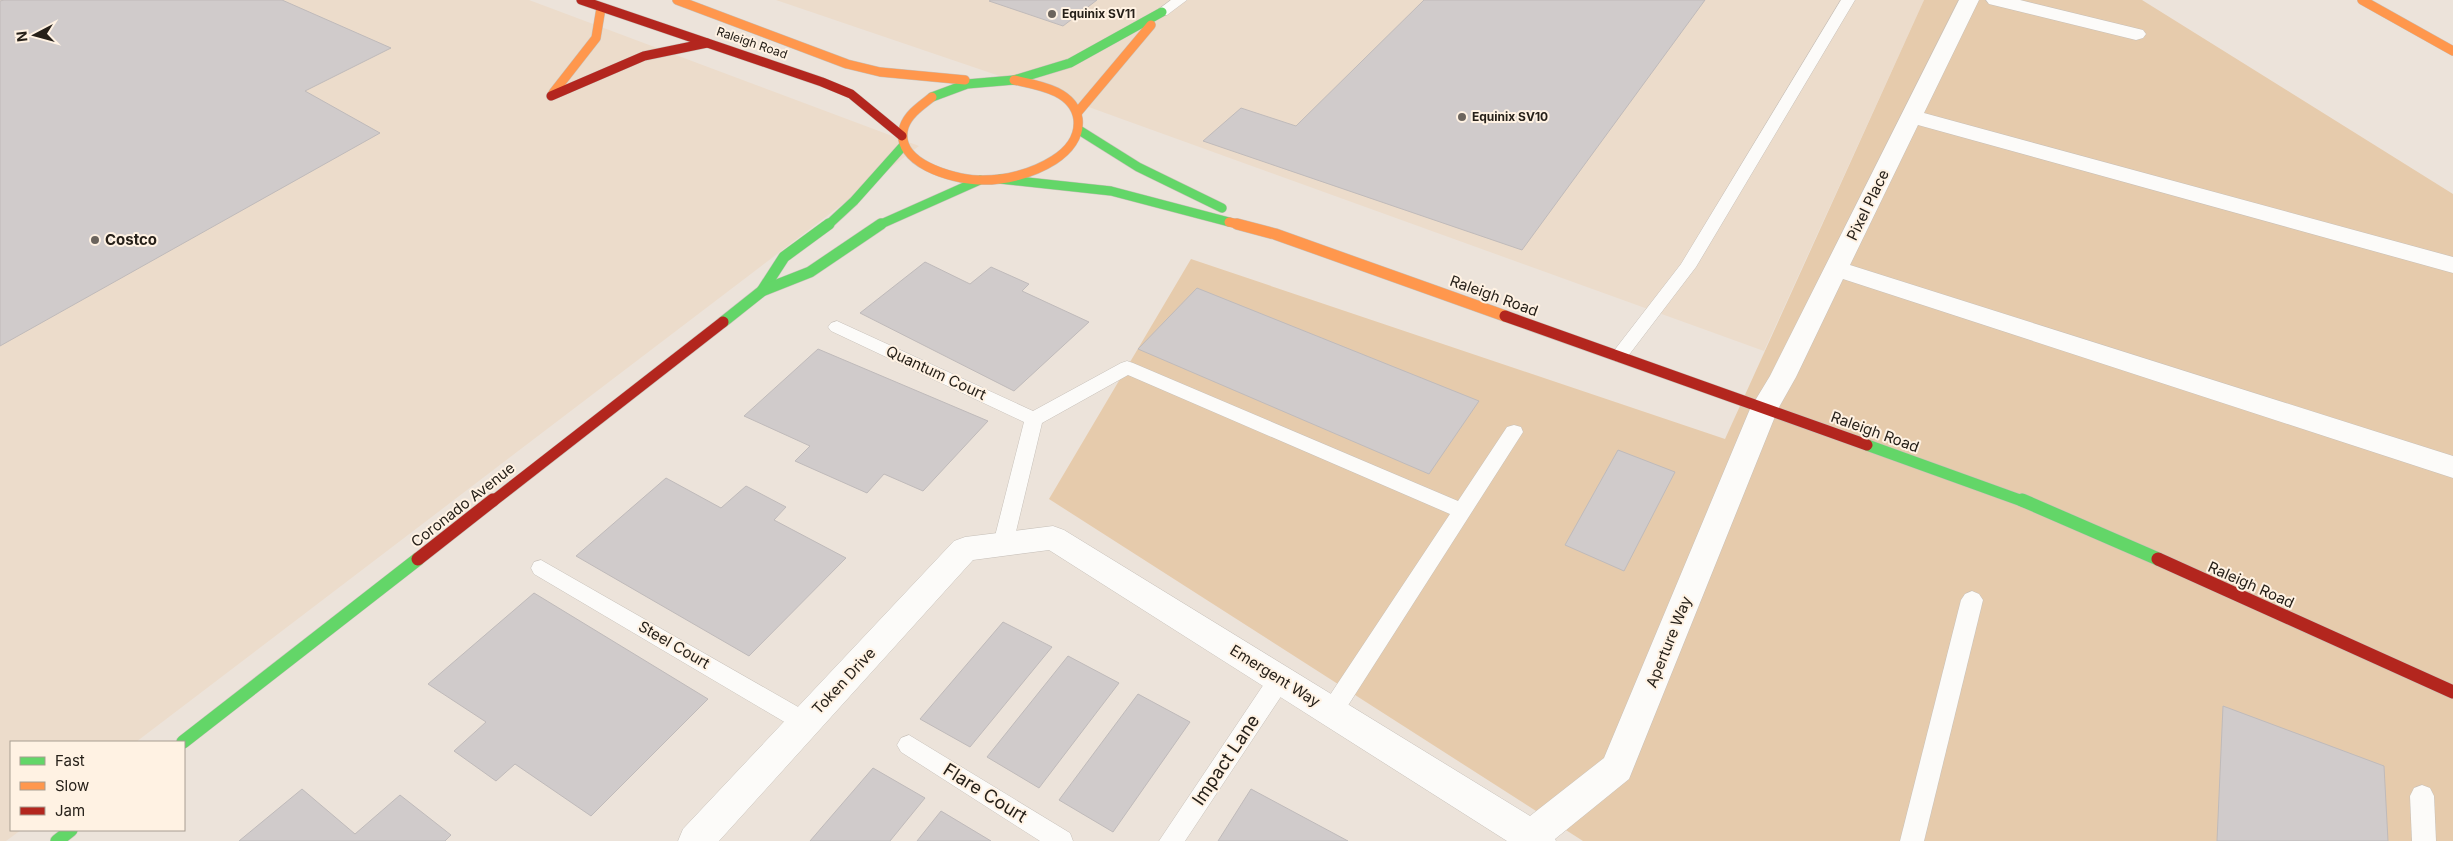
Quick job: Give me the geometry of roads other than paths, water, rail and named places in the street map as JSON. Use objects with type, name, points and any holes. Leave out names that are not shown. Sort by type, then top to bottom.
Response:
[{"type":"main road","name":"Raleigh Road","points":[[581,0],[851,94],[903,141]]},
{"type":"main road","name":"Raleigh Road","points":[[677,0],[847,64],[880,72],[984,81]]},
{"type":"main road","points":[[2362,0],[2453,51]]},
{"type":"main road","points":[[601,8],[596,38],[551,96],[644,56],[709,43]]},
{"type":"main road","points":[[1014,80],[1070,63],[1162,12]]},
{"type":"main road","points":[[1077,112],[1162,12]]},
{"type":"main road","points":[[1014,80],[1036,84],[1054,91],[1068,101],[1077,112],[1079,130],[1071,146],[1054,161],[1029,172],[1000,179],[980,180],[960,179],[938,174],[921,165],[909,154],[903,141],[906,120],[918,106],[937,94],[959,86],[984,81],[1014,80]]},
{"type":"main road","name":"Raleigh Road","points":[[1079,130],[1138,167],[1275,234]]},
{"type":"main road","name":"Coronado Avenue","points":[[762,291],[784,257],[832,222],[854,201],[903,141]]},
{"type":"main road","name":"Raleigh Road","points":[[1000,179],[1111,191],[1275,234],[2046,510],[2453,692]]},
{"type":"main road","name":"Coronado Avenue","points":[[184,741],[762,291],[810,272],[866,233],[894,217],[980,180]]},
{"type":"main road","points":[[57,841],[70,831]]},
{"type":"street","name":"Pixel Place","points":[[1764,408],[1783,377],[1969,0]]},
{"type":"street","points":[[1996,0],[2136,34]]},
{"type":"street","points":[[1911,116],[2453,265]]},
{"type":"street","points":[[1836,269],[2453,468]]},
{"type":"street","name":"Aperture Way","points":[[1533,839],[1617,768],[1764,408]]},
{"type":"street","name":"Emergent Way","points":[[1004,544],[1053,538],[1332,711],[1533,839]]},
{"type":"street","name":"Token Drive","points":[[696,841],[965,549],[1004,544]]},
{"type":"lane","points":[[1162,12],[1180,0]]},
{"type":"lane","points":[[1618,356],[1688,268],[1848,0]]},
{"type":"lane","name":"Quantum Court","points":[[837,327],[1034,419]]},
{"type":"lane","points":[[1004,544],[1034,419],[1127,367],[1462,511]]},
{"type":"lane","points":[[1332,711],[1514,432]]},
{"type":"lane","name":"Steel Court","points":[[541,568],[806,723]]},
{"type":"lane","points":[[1912,841],[1972,600]]},
{"type":"lane","name":"Impact Lane","points":[[1170,841],[1280,679]]},
{"type":"lane","name":"Flare Court","points":[[909,745],[1061,841]]},
{"type":"lane","points":[[2422,796],[2424,841]]},
{"type":"place","name":"Equinix SV11","points":[[1052,14]]},
{"type":"place","name":"Equinix SV10","points":[[1462,117]]},
{"type":"place","name":"Costco","points":[[95,240]]}]
